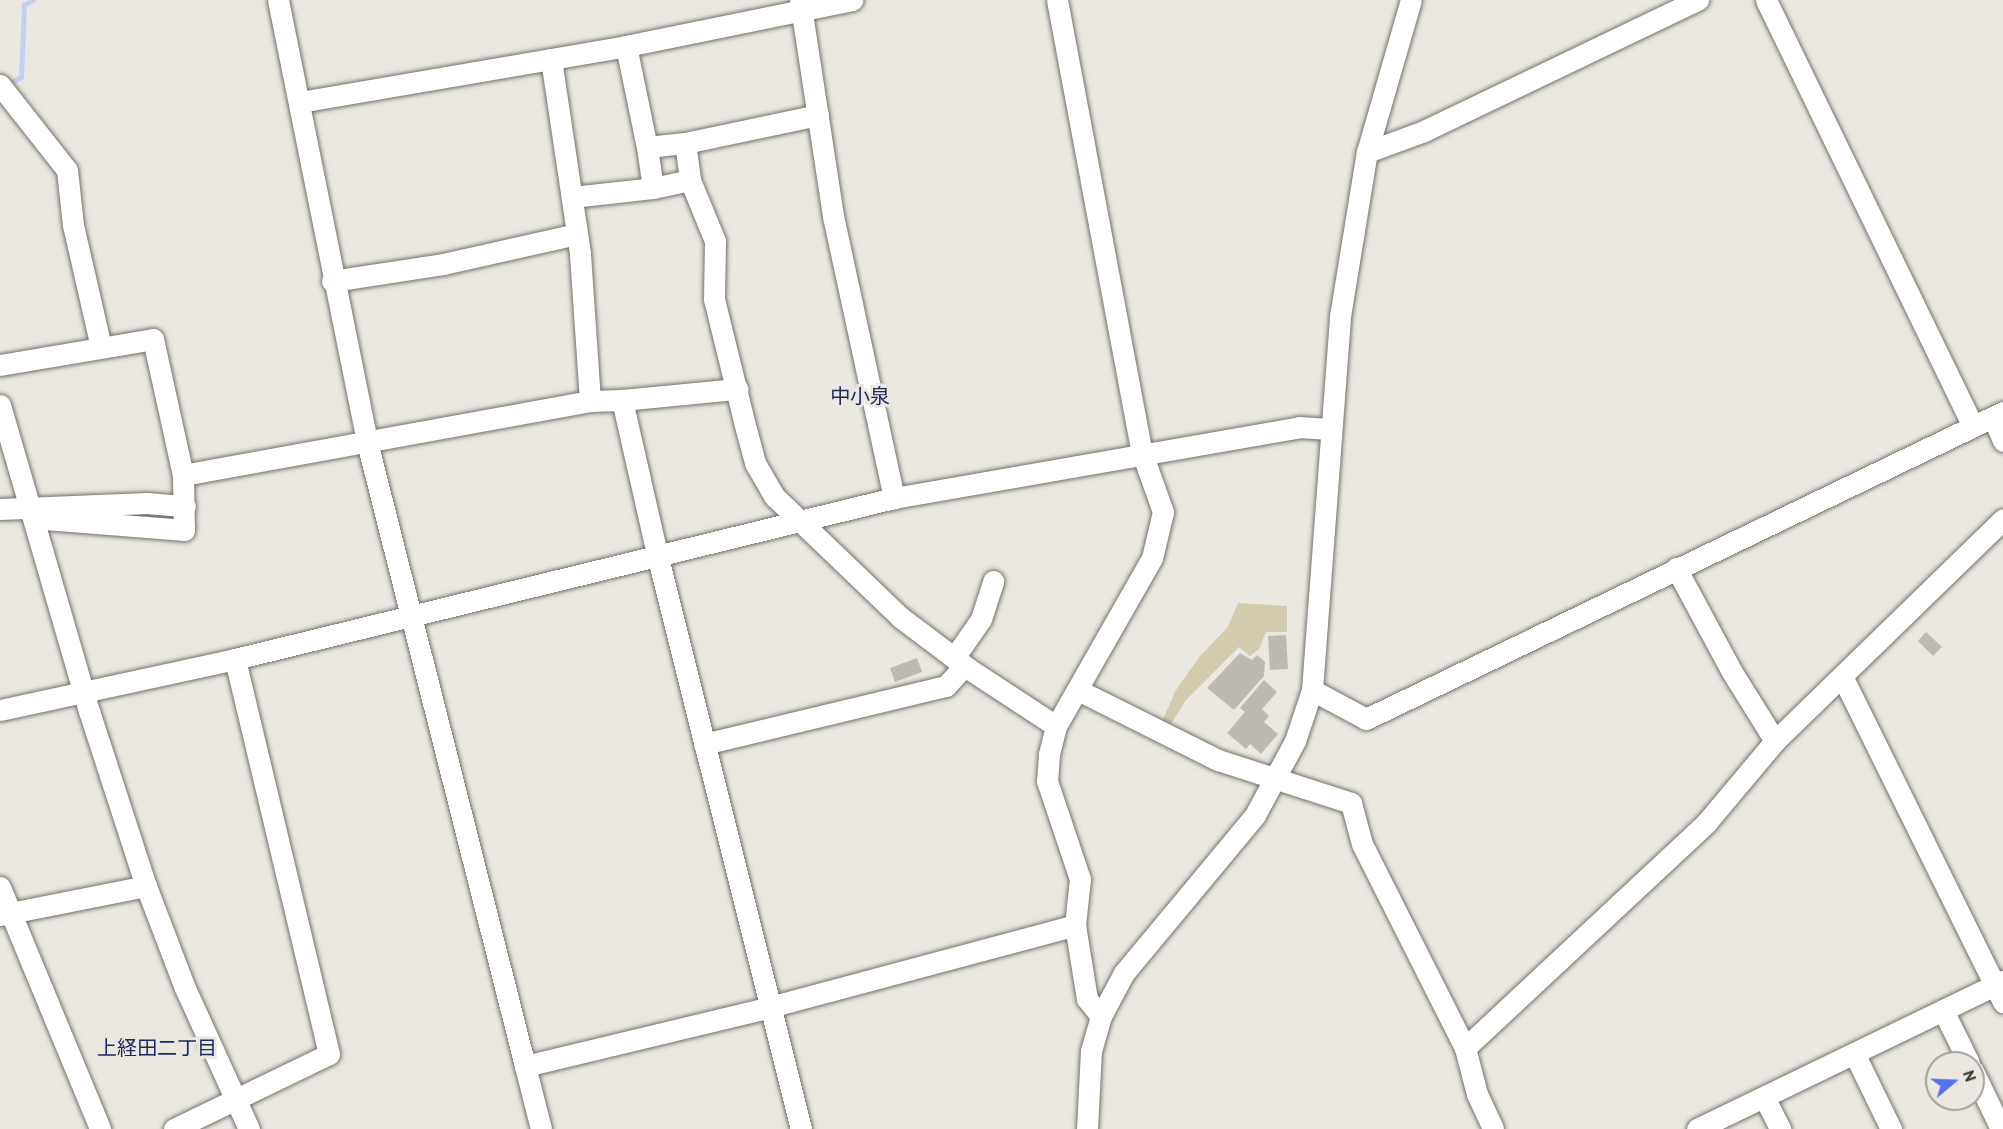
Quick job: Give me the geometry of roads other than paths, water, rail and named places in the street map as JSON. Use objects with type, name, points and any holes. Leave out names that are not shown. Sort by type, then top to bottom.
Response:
[{"type":"street","points":[[278,0],[300,102],[332,281],[367,442],[541,1129]]},
{"type":"street","points":[[300,102],[626,46],[801,4],[852,0]]},
{"type":"street","points":[[1057,0],[1142,453],[1163,512],[1152,558],[1056,726],[1047,781],[1080,879],[1075,925],[1087,999],[1101,1016]]},
{"type":"street","points":[[1087,1129],[1091,1051],[1101,1016],[1124,973],[1255,815],[1295,741],[1312,690],[1329,429],[1340,316],[1367,152],[1411,0]]},
{"type":"street","points":[[1367,152],[1424,131],[1698,0]]},
{"type":"street","points":[[1766,0],[1973,426]]},
{"type":"street","points":[[801,4],[833,216],[894,498]]},
{"type":"street","points":[[626,46],[653,188]]},
{"type":"street","points":[[551,59],[577,234],[590,400]]},
{"type":"street","points":[[0,86],[67,170],[73,225],[101,347]]},
{"type":"street","points":[[647,147],[685,143],[818,115]]},
{"type":"street","points":[[685,143],[690,180],[715,241],[714,299],[755,463],[775,497],[900,617],[959,662],[1056,726]]},
{"type":"street","points":[[572,197],[653,188],[690,180]]},
{"type":"street","points":[[332,281],[444,264],[577,234]]},
{"type":"street","points":[[0,365],[153,339],[183,475],[184,530],[0,509]]},
{"type":"street","points":[[183,475],[590,400],[622,400],[737,390]]},
{"type":"street","points":[[622,400],[657,554],[801,1129]]},
{"type":"street","points":[[0,405],[85,692],[146,886],[234,1101],[249,1129]]},
{"type":"street","points":[[1312,690],[1366,719],[1998,414],[2003,441]]},
{"type":"street","points":[[0,710],[235,659],[409,614],[894,498],[1299,427],[1329,429]]},
{"type":"street","points":[[1465,1048],[1707,822],[1775,741],[2003,519]]},
{"type":"street","points":[[1676,568],[1732,672],[1775,741]]},
{"type":"street","points":[[704,744],[946,686],[981,619],[993,581]]},
{"type":"street","points":[[174,1129],[329,1054],[235,659]]},
{"type":"street","points":[[1697,1129],[1943,1010],[2000,990],[1842,675]]},
{"type":"street","points":[[1078,690],[1218,760],[1277,777],[1351,803],[1362,844],[1465,1048],[1477,1094],[1493,1129]]},
{"type":"street","points":[[4,914],[146,886]]},
{"type":"street","points":[[0,887],[4,914],[100,1129]]},
{"type":"street","points":[[525,1065],[770,1007],[1075,925]]},
{"type":"street","points":[[1943,1010],[1963,1051]]},
{"type":"street","points":[[1854,1053],[1891,1129]]},
{"type":"street","points":[[1985,1096],[2001,1129]]},
{"type":"street","points":[[1764,1097],[1780,1129]]},
{"type":"waterway","points":[[8,84],[21,77],[24,5],[33,0]]},
{"type":"district","name":"中小泉","points":[[860,396]]},
{"type":"district","name":"上経田二丁目","points":[[157,1048]]}]
